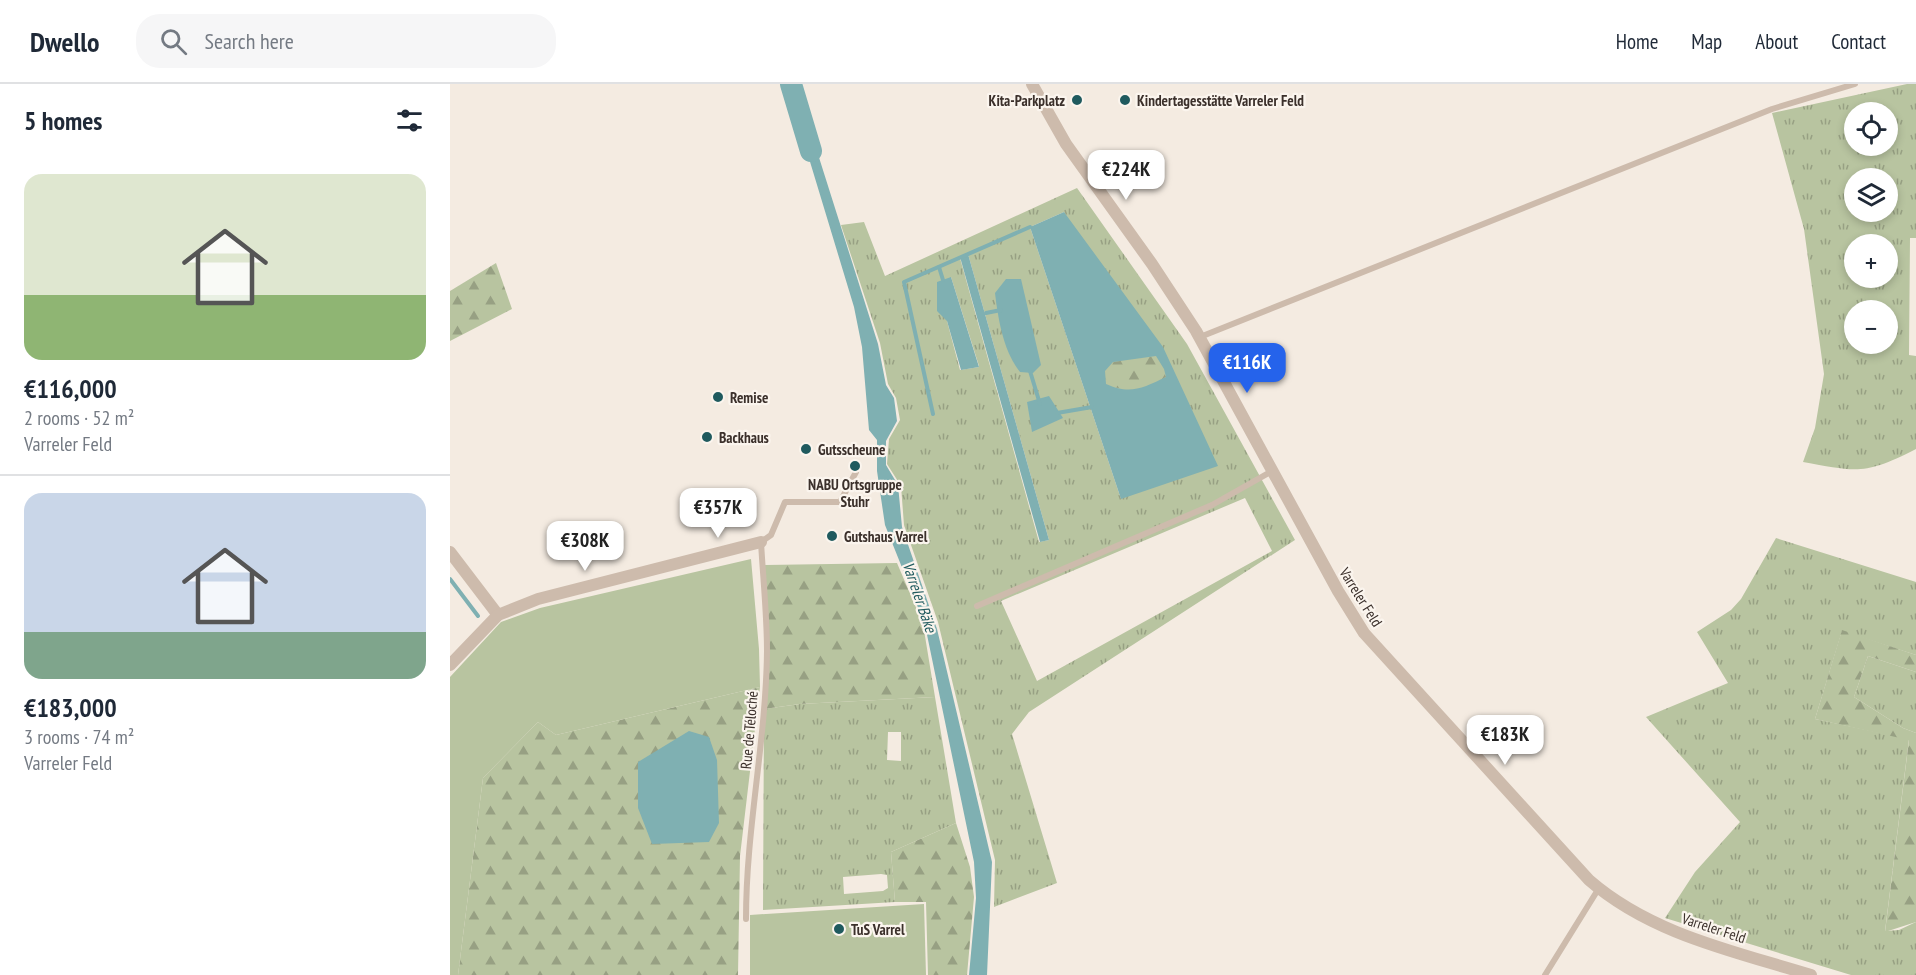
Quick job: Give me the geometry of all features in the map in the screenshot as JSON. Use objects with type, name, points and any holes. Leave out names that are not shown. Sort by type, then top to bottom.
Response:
[{"type":"street","name":"Varreler Feld","points":[[1032,84],[1066,144],[1152,264],[1200,337],[1272,471],[1364,633],[1474,756],[1599,888],[1622,906],[1654,924],[1811,975]]},
{"type":"street","points":[[450,665],[498,615],[538,599],[761,542]]},
{"type":"street","points":[[450,552],[498,615]]},
{"type":"lane","points":[[1200,337],[1772,109],[1855,84]]},
{"type":"lane","points":[[977,606],[1203,509],[1272,471]]},
{"type":"lane","points":[[761,542],[771,535],[785,502],[840,502],[856,472]]},
{"type":"lane","name":"Rue de Téloché","points":[[746,919],[748,849],[760,754],[767,651],[761,542]]},
{"type":"lane","points":[[1545,975],[1599,888]]},
{"type":"green space","points":[[1916,84],[1916,238],[1910,238],[1909,355],[1916,356],[1916,449],[1885,463],[1861,469],[1849,469],[1803,462],[1815,428],[1824,374],[1804,229],[1772,113]]},
{"type":"green space","points":[[1077,188],[1187,344],[1295,540],[1029,712],[1012,734],[1057,883],[994,907],[995,860],[938,622],[904,525],[901,486],[887,464],[889,439],[900,420],[896,398],[888,384],[880,343],[841,225],[864,222],[885,276]],"holes":[[[1064,212],[1121,499],[1030,227]],[[968,254],[1049,540],[1039,542],[960,258]],[[951,277],[979,367],[960,370],[947,321]],[[1245,498],[1272,551],[1037,681],[1001,601]]]},
{"type":"green space","points":[[496,263],[512,309],[450,341],[450,291]]},
{"type":"green space","points":[[1156,356],[1166,377],[1129,389],[1106,384],[1105,371],[1113,362]]},
{"type":"green space","points":[[1776,538],[1916,582],[1916,655],[1842,631],[1815,719],[1909,739],[1885,931],[1899,930],[1916,922],[1916,975],[1851,975],[1665,918],[1695,872],[1740,822],[1646,717],[1728,683],[1697,632],[1731,610],[1741,599]]},
{"type":"green space","points":[[751,559],[760,687],[556,735],[538,722],[483,778],[458,975],[450,975],[450,677],[501,622],[540,608]]},
{"type":"green space","points":[[897,563],[923,624],[935,697],[800,704],[764,709],[765,565]]},
{"type":"green space","points":[[1842,630],[1916,655],[1916,672],[1868,656],[1854,697],[1903,728],[1916,733],[1916,922],[1885,932],[1909,740],[1815,719]]},
{"type":"green space","points":[[1868,656],[1916,672],[1916,733],[1903,728],[1854,697]]},
{"type":"green space","points":[[760,687],[740,856],[738,975],[458,975],[483,778],[538,722],[556,735]]},
{"type":"green space","points":[[935,697],[956,823],[891,852],[895,902],[763,910],[764,709],[800,704]],"holes":[[[888,732],[901,732],[901,761],[887,760]],[[887,875],[888,888],[883,891],[844,894],[843,877]]]},
{"type":"green space","points":[[956,823],[970,867],[974,897],[967,975],[928,975],[926,902],[895,902],[891,852]]},
{"type":"green space","points":[[924,904],[926,975],[750,975],[750,915]]},
{"type":"water","points":[[802,122],[810,129],[878,344],[886,385],[894,398],[897,421],[886,441],[886,465],[898,485],[902,527],[937,629],[992,862],[987,975],[969,975],[976,898],[974,862],[925,625],[885,525],[877,471],[877,440],[869,430],[862,347],[854,307],[801,132]]},
{"type":"water","points":[[1064,212],[1163,347],[1218,466],[1121,499],[1030,227]],"holes":[[[1156,356],[1166,377],[1136,389],[1122,389],[1106,384],[1105,371],[1113,362]]]},
{"type":"water","points":[[968,254],[1049,540],[1040,542],[960,257]]},
{"type":"water","points":[[951,277],[979,367],[961,370],[947,321],[937,311],[937,282]]},
{"type":"water","points":[[1006,279],[1021,279],[1041,365],[1033,373],[1020,372],[1009,354],[1002,334],[995,293]]},
{"type":"water","points":[[1049,396],[1063,418],[1032,432],[1027,402]]},
{"type":"water","points":[[689,731],[709,737],[717,760],[719,823],[709,842],[652,844],[638,808],[638,762]]},
{"type":"waterway","name":"Varreler Bäke","points":[[791,84],[811,151]]},
{"type":"waterway","points":[[933,414],[904,282],[1030,227]]},
{"type":"waterway","points":[[939,267],[943,280]]},
{"type":"waterway","points":[[986,313],[1001,310]]},
{"type":"waterway","points":[[1030,371],[1040,404]]},
{"type":"waterway","points":[[1057,413],[1092,407]]},
{"type":"waterway","points":[[450,579],[478,616]]},
{"type":"place","name":"Kita-Parkplatz","points":[[1077,100]]},
{"type":"place","name":"Kindertagesstätte Varreler Feld","points":[[1125,100]]},
{"type":"place","name":"Remise","points":[[718,397]]},
{"type":"place","name":"Backhaus","points":[[707,437]]},
{"type":"place","name":"Gutsscheune","points":[[806,449]]},
{"type":"place","name":"NABU Ortsgruppe Stuhr","points":[[855,466]]},
{"type":"place","name":"Gutshaus Varrel","points":[[832,536]]},
{"type":"place","name":"TuS Varrel","points":[[839,929]]}]
